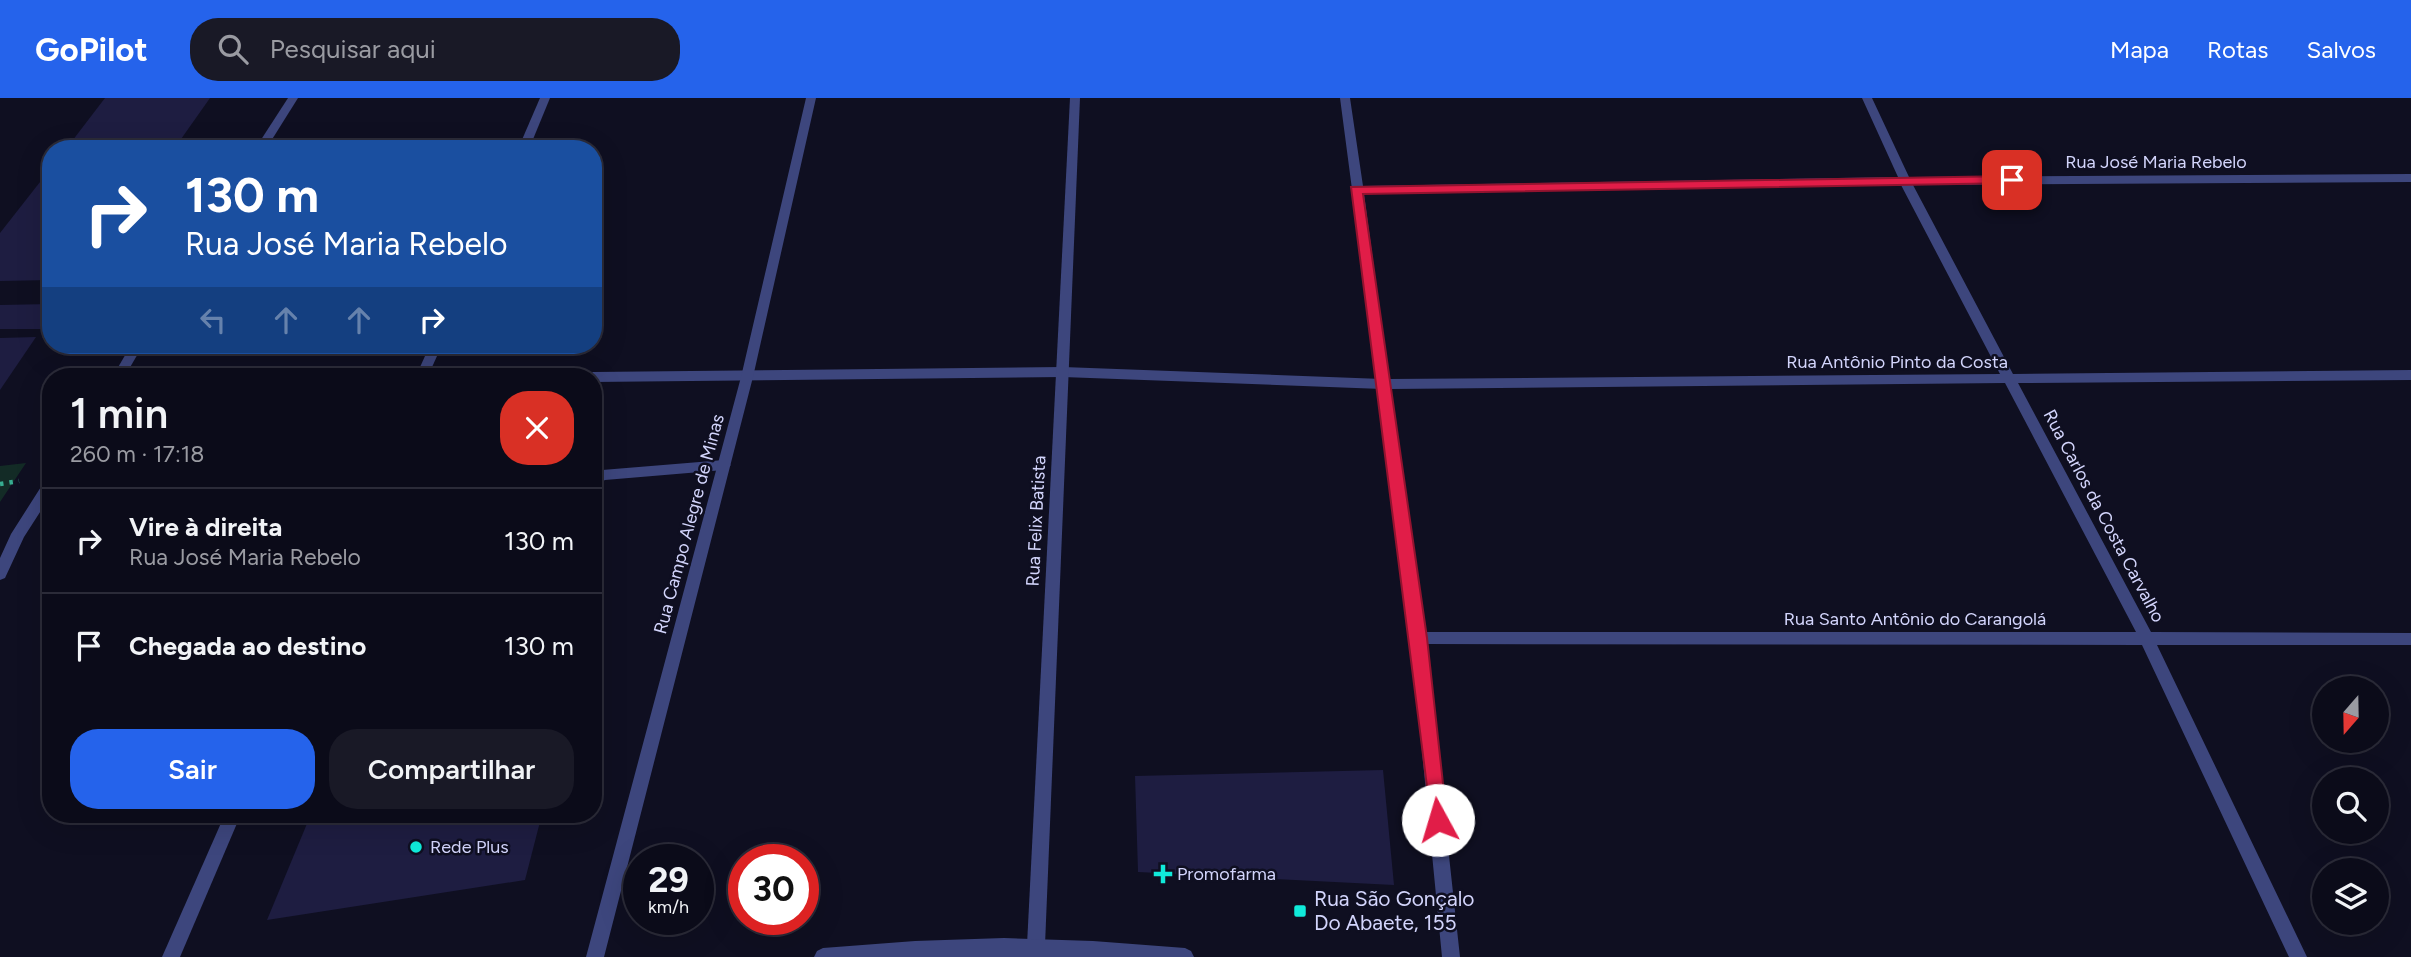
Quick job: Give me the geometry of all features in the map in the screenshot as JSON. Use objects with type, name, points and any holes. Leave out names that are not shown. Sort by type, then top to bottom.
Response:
[{"type":"street","points":[[266,140],[293,98]]},
{"type":"street","points":[[527,140],[545,98]]},
{"type":"street","name":"Rua Campo Alegre de Minas","points":[[595,957],[747,377],[811,98]]},
{"type":"street","name":"Rua Felix Batista","points":[[1036,945],[1075,98]]},
{"type":"street","points":[[1345,98],[1418,638],[1451,957]]},
{"type":"street","name":"Rua Carlos da Costa Carvalho","points":[[1867,98],[1905,181],[2147,639],[2298,957]]},
{"type":"street","name":"Rua José Maria Rebelo","points":[[1356,190],[1905,181],[2411,178]]},
{"type":"street","name":"Rua Antônio Pinto da Costa","points":[[602,377],[1063,372],[1382,384],[2411,375]]},
{"type":"street","points":[[602,475],[724,465]]},
{"type":"street","points":[[0,574],[18,534],[42,497]]},
{"type":"street","name":"Rua Santo Antônio do Carangolá","points":[[1418,638],[2411,639]]},
{"type":"street","points":[[171,957],[229,823]]},
{"type":"street","points":[[823,957],[1036,945],[1185,957]]},
{"type":"path","points":[[0,484],[20,480]]},
{"type":"green space","points":[[26,463],[0,502],[0,466]]},
{"type":"building","points":[[105,98],[210,98],[180,140],[73,140]]},
{"type":"building","points":[[42,179],[42,280],[0,281],[0,233]]},
{"type":"building","points":[[42,304],[42,329],[0,329],[0,305]]},
{"type":"building","points":[[36,337],[0,390],[0,338]]},
{"type":"building","points":[[1383,770],[1394,885],[1138,872],[1135,776]]},
{"type":"building","name":"Rede Plus","points":[[307,823],[540,823],[525,880],[267,920]]},
{"type":"place","name":"Rede Plus","points":[[416,847]]},
{"type":"place","name":"Promofarma","points":[[1163,874]]},
{"type":"place","name":"Rua São Gonçalo Do Abaete, 155","points":[[1300,911]]},
{"type":"route","points":[[1438,820],[1418,638],[1356,190],[2012,180]]}]
